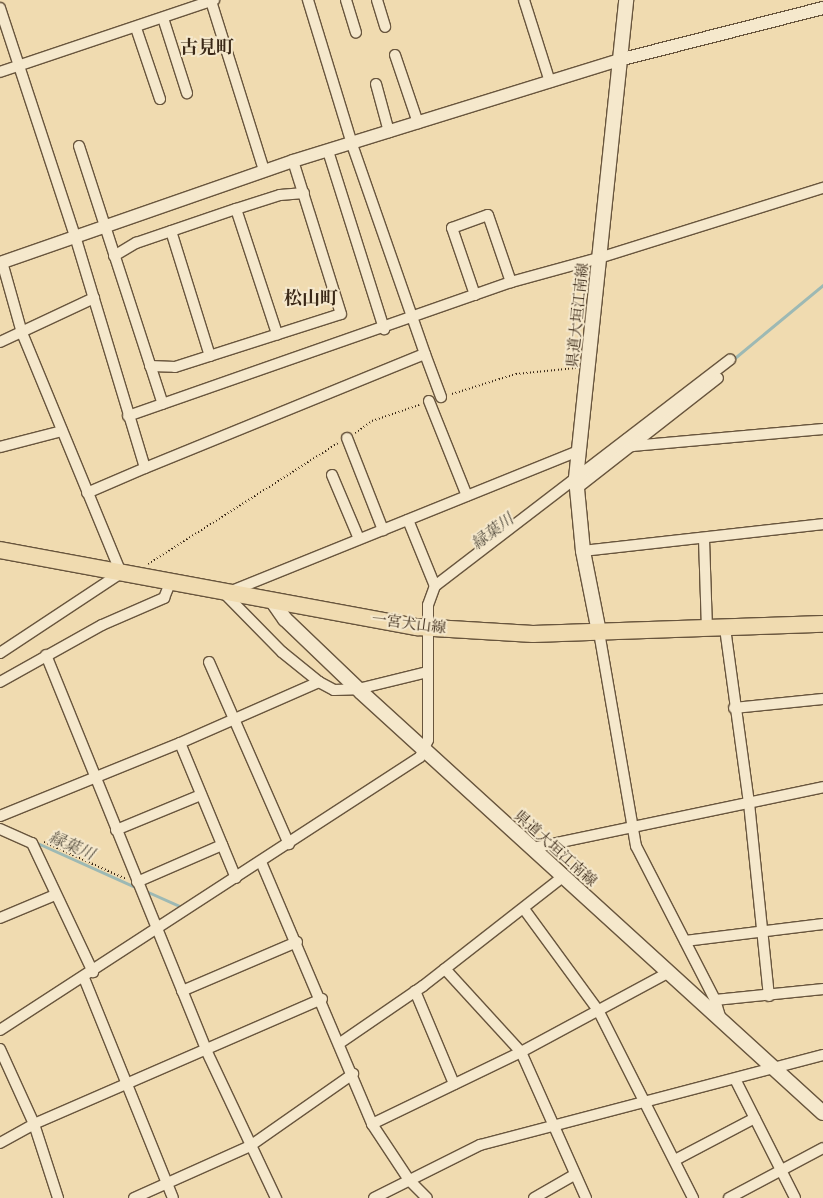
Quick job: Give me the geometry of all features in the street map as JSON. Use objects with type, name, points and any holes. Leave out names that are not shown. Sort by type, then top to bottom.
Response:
[{"type":"main road","name":"県道大垣江南線","points":[[599,632],[582,551],[576,483],[626,0]]},
{"type":"main road","name":"一宮犬山線","points":[[0,550],[273,602],[428,627],[533,634],[823,624]]},
{"type":"main road","name":"県道大垣江南線","points":[[273,602],[284,619],[358,689],[823,1113]]},
{"type":"street","points":[[308,0],[352,144],[441,397]]},
{"type":"street","points":[[346,0],[356,32]]},
{"type":"street","points":[[377,0],[385,27]]},
{"type":"street","points":[[524,0],[550,82]]},
{"type":"street","points":[[0,72],[213,1],[264,170]]},
{"type":"street","points":[[0,8],[75,236],[145,468]]},
{"type":"street","points":[[0,653],[121,573],[22,333],[1,262],[264,170],[619,60],[823,8]]},
{"type":"street","points":[[163,18],[187,93]]},
{"type":"street","points":[[136,28],[160,99]]},
{"type":"street","points":[[395,55],[418,123]]},
{"type":"street","points":[[376,84],[389,132]]},
{"type":"street","points":[[79,146],[163,404]]},
{"type":"street","points":[[328,151],[384,329]]},
{"type":"street","points":[[150,366],[175,367],[341,314],[294,161]]},
{"type":"street","points":[[128,416],[384,329],[511,282],[600,258],[823,188]]},
{"type":"street","points":[[114,256],[136,243],[236,209],[280,196],[304,193]]},
{"type":"street","points":[[236,209],[277,334]]},
{"type":"street","points":[[475,295],[452,228],[488,215],[511,282]]},
{"type":"street","points":[[171,231],[210,356]]},
{"type":"street","points":[[0,342],[94,298]]},
{"type":"street","points":[[87,493],[425,354]]},
{"type":"street","points":[[687,398],[730,360]]},
{"type":"street","points":[[0,1030],[89,975],[411,765],[424,750],[428,740],[428,605],[435,586],[576,483],[687,398],[718,378]]},
{"type":"street","points":[[429,401],[467,496]]},
{"type":"street","points":[[633,440],[823,429]]},
{"type":"street","points":[[0,447],[62,431]]},
{"type":"street","points":[[347,438],[384,530]]},
{"type":"street","points":[[428,672],[358,689],[334,690],[319,682],[282,652],[225,592],[578,451]]},
{"type":"street","points":[[332,475],[359,539]]},
{"type":"street","points":[[408,520],[435,586]]},
{"type":"street","points":[[582,551],[823,524]]},
{"type":"street","points":[[704,538],[707,628]]},
{"type":"street","points":[[0,682],[102,625],[164,598],[170,583]]},
{"type":"street","points":[[725,628],[734,708],[749,803],[769,996]]},
{"type":"street","points":[[599,632],[636,846],[715,1000],[721,1020]]},
{"type":"street","points":[[46,655],[206,1050],[276,1198]]},
{"type":"street","points":[[210,662],[288,844]]},
{"type":"street","points":[[0,816],[180,743],[319,682]]},
{"type":"street","points":[[734,708],[823,699]]},
{"type":"street","points":[[180,743],[236,878]]},
{"type":"street","points":[[532,848],[823,787]]},
{"type":"street","points":[[116,830],[201,795]]},
{"type":"street","points":[[0,829],[32,843],[89,975],[126,1083],[173,1198]]},
{"type":"street","points":[[137,883],[222,845]]},
{"type":"street","points":[[261,862],[322,999],[372,1124],[410,1180],[427,1198]]},
{"type":"street","points":[[340,1043],[446,969],[564,876]]},
{"type":"street","points":[[0,918],[55,895]]},
{"type":"street","points":[[524,909],[598,1010],[693,1198]]},
{"type":"street","points":[[685,941],[823,924]]},
{"type":"street","points":[[182,991],[297,942]]},
{"type":"street","points":[[446,969],[521,1052],[555,1126],[574,1175],[586,1198]]},
{"type":"street","points":[[372,1124],[521,1052],[668,973]]},
{"type":"street","points":[[715,1000],[823,989]]},
{"type":"street","points":[[414,991],[454,1084]]},
{"type":"street","points":[[0,1143],[34,1124],[322,999]]},
{"type":"street","points":[[0,1050],[34,1124],[58,1198]]},
{"type":"street","points":[[374,1198],[480,1145],[823,1055]]},
{"type":"street","points":[[134,1198],[250,1146],[353,1074]]},
{"type":"street","points":[[735,1078],[795,1198]]},
{"type":"street","points":[[675,1160],[755,1118]]},
{"type":"street","points":[[729,1198],[823,1148]]},
{"type":"street","points":[[534,1198],[574,1175]]},
{"type":"path","points":[[43,841],[137,883]]},
{"type":"waterway","name":"縁葉川","points":[[731,361],[823,285]]},
{"type":"waterway","name":"縁葉川","points":[[35,842],[135,887]]},
{"type":"waterway","name":"縁葉川","points":[[148,892],[182,907]]},
{"type":"district","name":"古見町","points":[[207,47]]},
{"type":"district","name":"松山町","points":[[311,298]]}]
